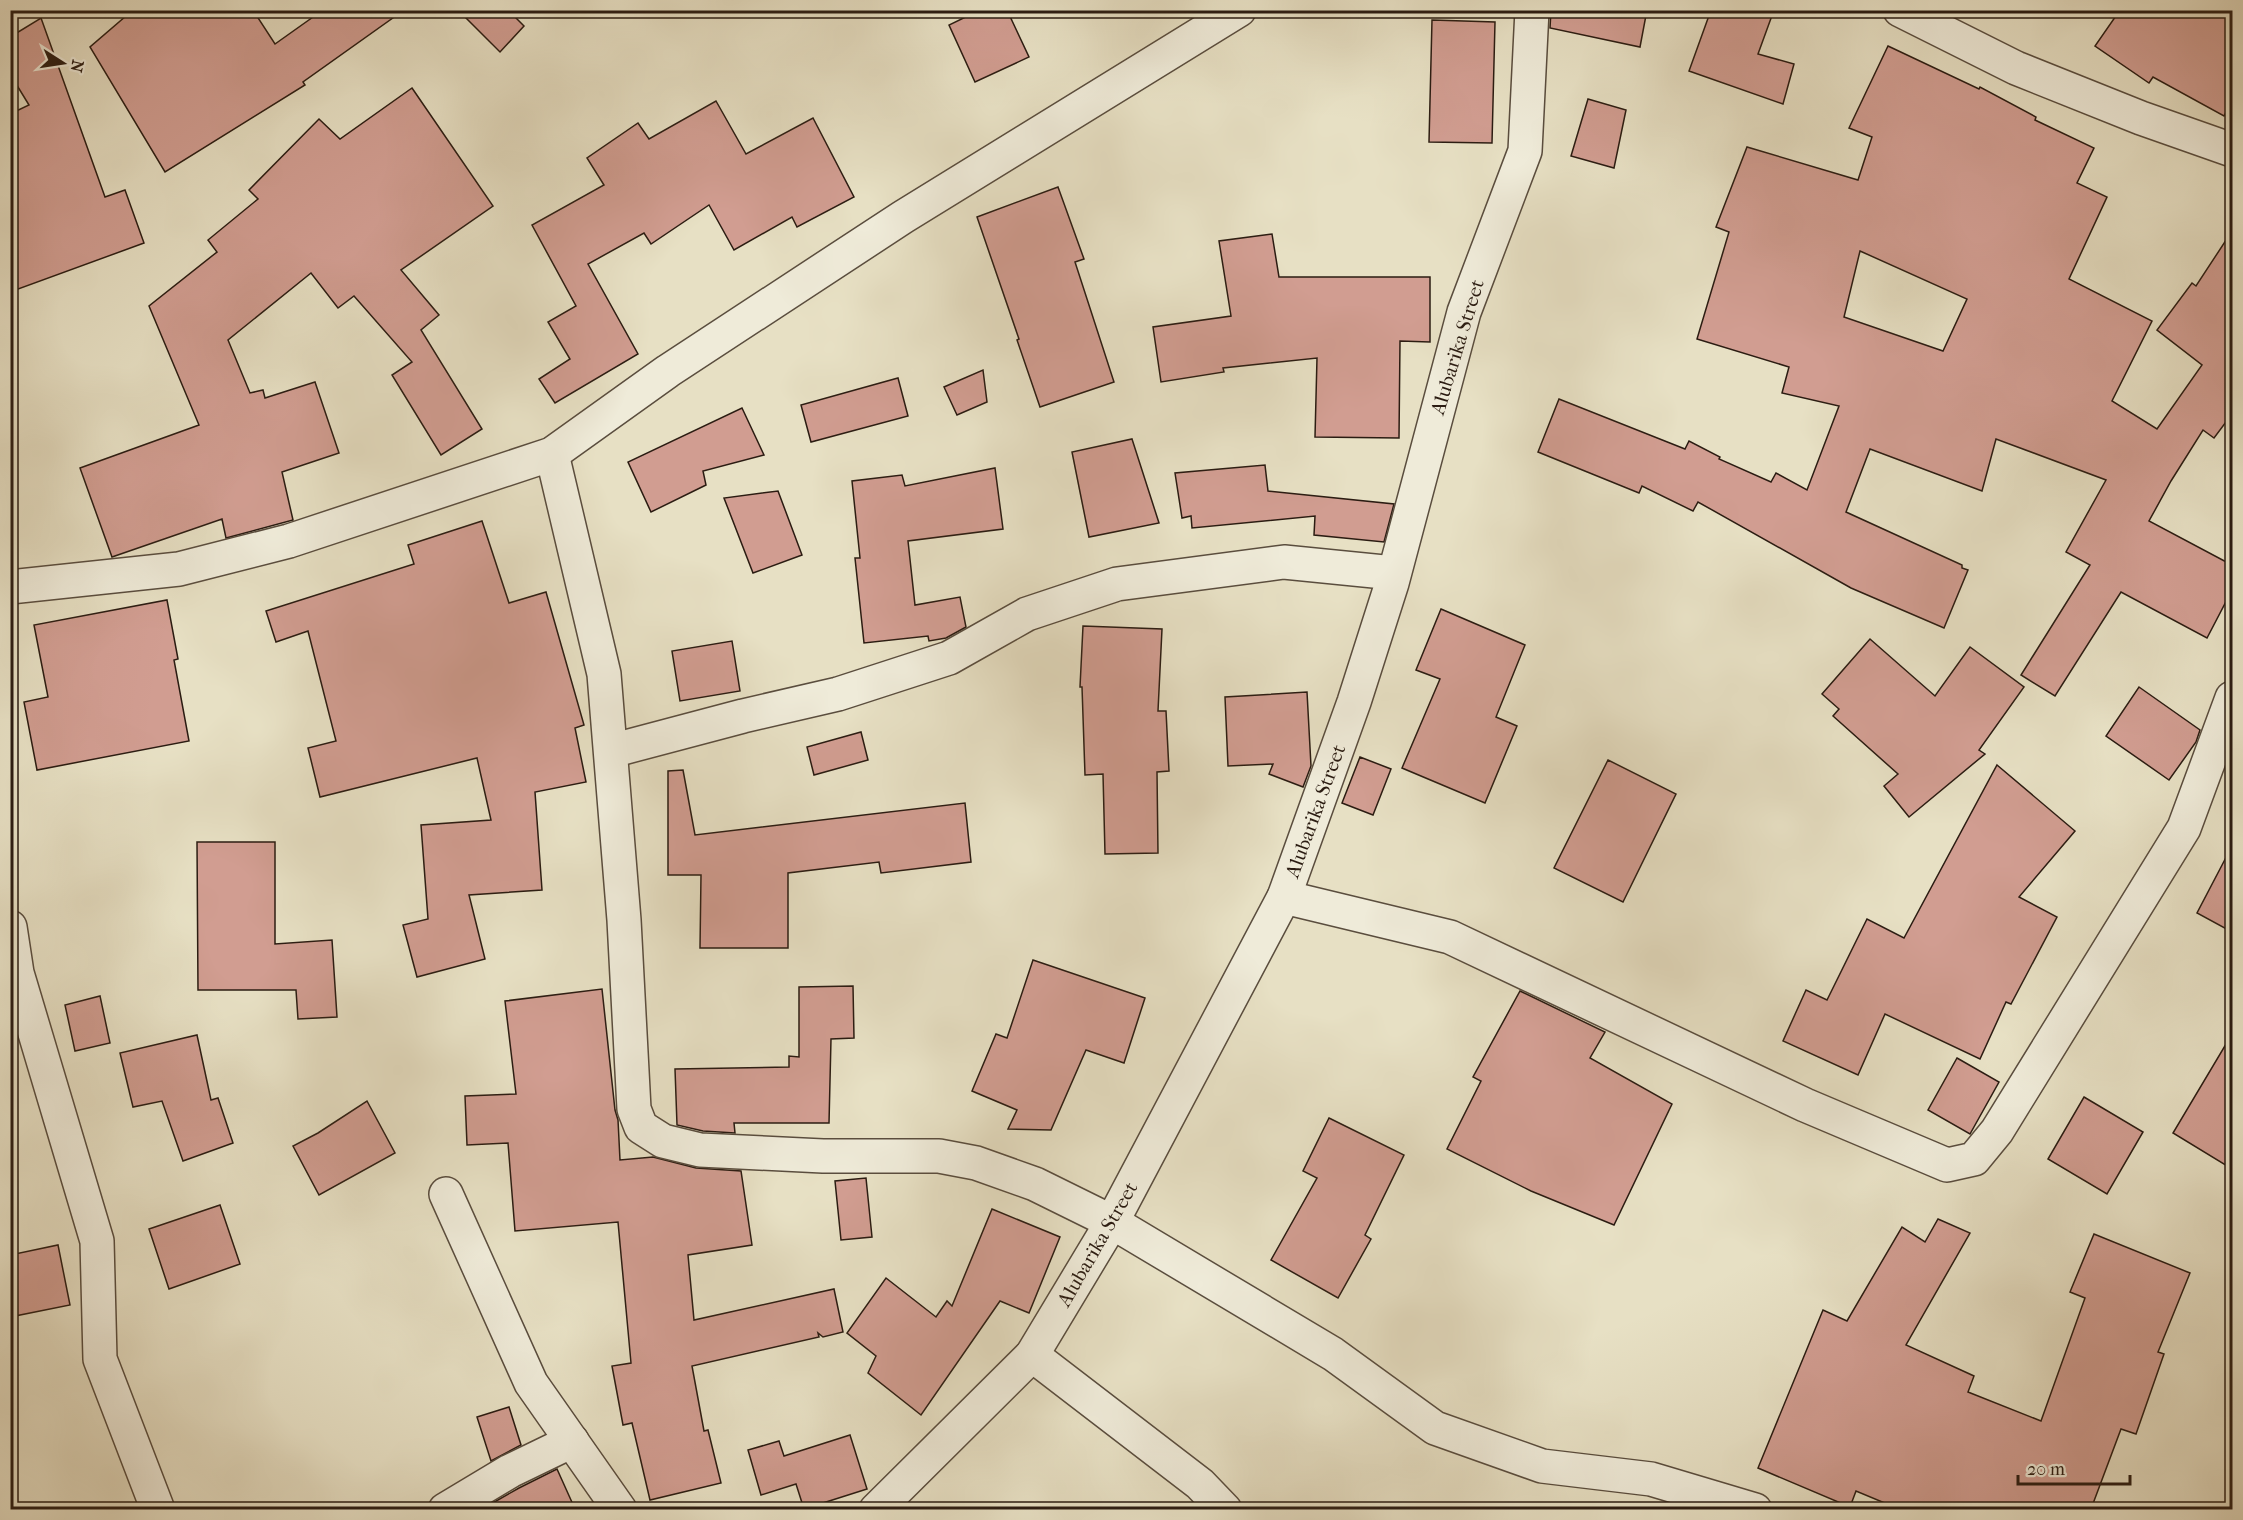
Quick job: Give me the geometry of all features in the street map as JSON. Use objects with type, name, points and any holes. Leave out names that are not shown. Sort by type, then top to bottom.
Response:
[{"type":"street","points":[[10,587],[179,569],[289,541],[552,454],[668,371],[903,218],[1239,10]]},
{"type":"street","name":"Alubarika Street","points":[[876,1509],[1032,1355],[1112,1222],[1284,897],[1354,702],[1394,573],[1464,312],[1525,151],[1532,10]]},
{"type":"street","points":[[1900,10],[2016,68],[2141,118],[2232,150]]},
{"type":"street","points":[[552,454],[604,674],[624,920],[634,1108],[641,1126],[663,1141],[700,1150],[824,1156],[939,1156],[976,1163],[1035,1184],[1112,1222],[1333,1354],[1435,1428],[1542,1466],[1651,1479],[1755,1509]]},
{"type":"street","points":[[611,751],[838,694],[948,658],[1027,614],[1117,584],[1284,562],[1394,573]]},
{"type":"street","points":[[1284,897],[1450,938],[1805,1105],[1947,1165],[1974,1159],[1997,1131],[2184,828],[2232,698]]},
{"type":"street","points":[[10,927],[17,973],[97,1241],[100,1359],[158,1509]]},
{"type":"street","points":[[446,1194],[531,1383],[620,1509]]},
{"type":"street","points":[[1032,1355],[1200,1484],[1226,1509]]},
{"type":"street","points":[[445,1509],[510,1471],[572,1441]]},
{"type":"building","points":[[133,10],[253,10],[275,44],[323,10],[404,10],[303,82],[305,85],[165,172],[90,47]]},
{"type":"building","points":[[458,10],[508,10],[524,26],[500,52]]},
{"type":"building","points":[[980,10],[1007,10],[1029,57],[975,82],[949,25]]},
{"type":"building","points":[[1551,10],[1647,10],[1640,47],[1550,28]]},
{"type":"building","points":[[1711,10],[1774,10],[1758,54],[1794,64],[1783,104],[1689,71]]},
{"type":"building","points":[[2120,10],[2232,10],[2232,100],[2224,116],[2153,77],[2149,83],[2095,46]]},
{"type":"building","points":[[41,18],[105,197],[125,190],[144,243],[10,292],[10,114],[29,105],[10,74],[10,37]]},
{"type":"building","points":[[1432,20],[1495,22],[1492,143],[1429,142]]},
{"type":"building","points":[[1888,46],[1979,89],[1980,87],[2036,117],[2035,120],[2094,148],[2077,183],[2107,197],[2069,279],[2152,321],[2112,401],[2157,429],[2202,365],[2157,330],[2192,283],[2196,286],[2232,231],[2232,414],[2214,438],[2203,430],[2149,521],[2232,565],[2232,590],[2207,638],[2121,592],[2055,696],[2021,675],[2090,565],[2066,552],[2106,480],[1996,439],[1982,491],[1870,449],[1846,512],[1962,565],[1962,568],[1968,570],[1944,628],[1851,588],[1698,502],[1693,511],[1642,486],[1639,493],[1538,452],[1559,399],[1685,449],[1689,441],[1720,457],[1719,459],[1771,482],[1776,473],[1807,490],[1839,406],[1782,393],[1789,367],[1697,339],[1729,232],[1716,227],[1747,147],[1858,180],[1872,137],[1849,128]],"holes":[[[1860,251],[1967,299],[1943,351],[1844,317]]]},
{"type":"building","points":[[412,88],[493,206],[401,270],[439,315],[421,330],[482,429],[441,455],[392,375],[412,362],[354,296],[338,308],[311,273],[228,340],[250,393],[263,390],[265,398],[315,382],[339,453],[282,472],[293,520],[226,538],[222,519],[112,557],[80,468],[199,425],[149,306],[217,252],[208,240],[258,199],[249,190],[319,119],[340,139]]},
{"type":"building","points":[[1588,99],[1626,110],[1614,168],[1571,156]]},
{"type":"building","points":[[716,101],[746,154],[813,118],[854,197],[797,227],[792,217],[734,250],[709,205],[651,244],[644,233],[588,264],[638,354],[555,403],[539,379],[570,359],[548,322],[576,306],[532,225],[604,185],[587,158],[638,123],[649,139]]},
{"type":"building","points":[[1058,187],[1084,259],[1075,262],[1114,382],[1040,407],[977,217]]},
{"type":"building","points":[[1272,234],[1279,277],[1430,277],[1430,342],[1400,341],[1399,438],[1315,437],[1317,358],[1223,368],[1224,372],[1161,382],[1153,327],[1231,316],[1219,241]]},
{"type":"building","points":[[983,370],[987,402],[957,415],[944,387]]},
{"type":"building","points":[[898,378],[908,416],[811,442],[801,405]]},
{"type":"building","points":[[742,408],[764,455],[703,471],[706,485],[651,512],[628,462]]},
{"type":"building","points":[[1132,439],[1159,523],[1089,537],[1072,452]]},
{"type":"building","points":[[1265,465],[1268,491],[1394,504],[1384,542],[1314,535],[1315,516],[1192,528],[1191,516],[1182,518],[1175,473]]},
{"type":"building","points":[[995,468],[1003,529],[908,541],[915,605],[960,597],[966,627],[946,638],[929,641],[928,636],[864,643],[855,558],[860,558],[852,481],[902,475],[905,486]]},
{"type":"building","points":[[778,491],[802,555],[753,573],[724,498]]},
{"type":"building","points":[[482,521],[509,603],[546,592],[584,725],[575,728],[586,782],[535,792],[542,890],[469,895],[485,959],[417,977],[403,925],[428,919],[421,825],[491,820],[477,758],[320,797],[308,748],[336,741],[308,631],[276,642],[266,611],[414,564],[408,545]]},
{"type":"building","points":[[167,600],[178,659],[174,660],[189,741],[37,770],[24,702],[48,697],[34,625]]},
{"type":"building","points":[[1441,609],[1525,645],[1496,717],[1517,726],[1485,803],[1402,768],[1440,679],[1416,670]]},
{"type":"building","points":[[1083,626],[1162,629],[1158,711],[1166,711],[1169,771],[1157,772],[1158,853],[1105,854],[1103,774],[1085,775],[1082,687],[1080,687]]},
{"type":"building","points":[[1870,639],[1935,696],[1970,647],[2024,687],[1979,750],[1985,754],[1909,817],[1884,786],[1898,774],[1833,716],[1839,709],[1822,694]]},
{"type":"building","points":[[732,641],[740,691],[680,701],[672,651]]},
{"type":"building","points":[[2139,687],[2200,730],[2196,742],[2169,780],[2106,736]]},
{"type":"building","points":[[1307,692],[1311,766],[1303,787],[1269,774],[1273,764],[1228,766],[1225,697]]},
{"type":"building","points":[[861,732],[868,760],[814,775],[807,747]]},
{"type":"building","points":[[1360,757],[1391,769],[1373,815],[1342,803]]},
{"type":"building","points":[[1608,760],[1676,794],[1623,902],[1554,868]]},
{"type":"building","points":[[1997,765],[2075,831],[2019,897],[2057,917],[2011,1004],[2006,1002],[1980,1059],[1885,1014],[1858,1075],[1783,1041],[1806,990],[1827,1000],[1867,919],[1904,938]]},
{"type":"building","points":[[683,770],[695,835],[965,803],[971,862],[881,873],[879,862],[788,873],[788,948],[700,948],[701,875],[668,875],[668,771]]},
{"type":"building","points":[[197,842],[275,842],[275,944],[332,940],[337,1017],[298,1019],[296,990],[198,990]]},
{"type":"building","points":[[2232,846],[2232,932],[2197,913]]},
{"type":"building","points":[[1033,960],[1145,998],[1124,1063],[1086,1050],[1051,1130],[1008,1129],[1017,1110],[972,1091],[996,1034],[1007,1038]]},
{"type":"building","points":[[853,986],[854,1038],[831,1039],[829,1123],[734,1123],[735,1133],[703,1131],[677,1125],[675,1069],[789,1067],[789,1056],[799,1057],[799,987]]},
{"type":"building","points":[[602,989],[618,1120],[620,1160],[653,1157],[696,1168],[741,1171],[752,1245],[688,1255],[694,1320],[834,1289],[843,1332],[823,1337],[818,1333],[819,1337],[692,1366],[704,1431],[708,1430],[721,1483],[650,1500],[632,1423],[623,1425],[612,1366],[631,1363],[618,1222],[515,1231],[508,1143],[467,1145],[465,1096],[516,1094],[505,1001]]},
{"type":"building","points":[[1520,991],[1605,1032],[1590,1058],[1672,1104],[1614,1225],[1531,1191],[1447,1149],[1481,1081],[1473,1077]]},
{"type":"building","points":[[100,996],[110,1043],[75,1051],[65,1005]]},
{"type":"building","points":[[2232,1034],[2232,1169],[2173,1133]]},
{"type":"building","points":[[197,1035],[211,1100],[218,1098],[233,1143],[183,1161],[162,1101],[133,1107],[120,1053]]},
{"type":"building","points":[[1957,1058],[1999,1082],[1970,1134],[1928,1110]]},
{"type":"building","points":[[2084,1097],[2143,1132],[2107,1194],[2048,1159]]},
{"type":"building","points":[[367,1101],[395,1153],[319,1195],[293,1146],[318,1133]]},
{"type":"building","points":[[1329,1118],[1404,1155],[1365,1235],[1371,1239],[1338,1298],[1271,1260],[1317,1178],[1303,1171]]},
{"type":"building","points":[[866,1178],[872,1237],[841,1240],[835,1181]]},
{"type":"building","points":[[220,1205],[240,1264],[169,1289],[149,1229]]},
{"type":"building","points":[[992,1209],[1060,1237],[1029,1313],[1000,1301],[921,1415],[868,1373],[876,1356],[847,1333],[886,1278],[936,1317],[947,1301],[952,1306]]},
{"type":"building","points":[[1938,1219],[1970,1233],[1906,1345],[1974,1376],[1968,1392],[2041,1421],[2085,1298],[2070,1292],[2094,1234],[2190,1273],[2158,1352],[2164,1354],[2136,1434],[2121,1429],[2091,1509],[1899,1509],[1856,1491],[1850,1507],[1758,1468],[1823,1310],[1847,1321],[1902,1227],[1925,1242]]},
{"type":"building","points":[[58,1245],[70,1305],[10,1317],[10,1255]]},
{"type":"building","points":[[509,1407],[521,1445],[491,1461],[477,1417]]},
{"type":"building","points":[[850,1435],[867,1489],[804,1509],[796,1484],[761,1495],[748,1450],[779,1441],[784,1456]]},
{"type":"building","points":[[557,1469],[575,1509],[482,1509],[519,1488]]}]
